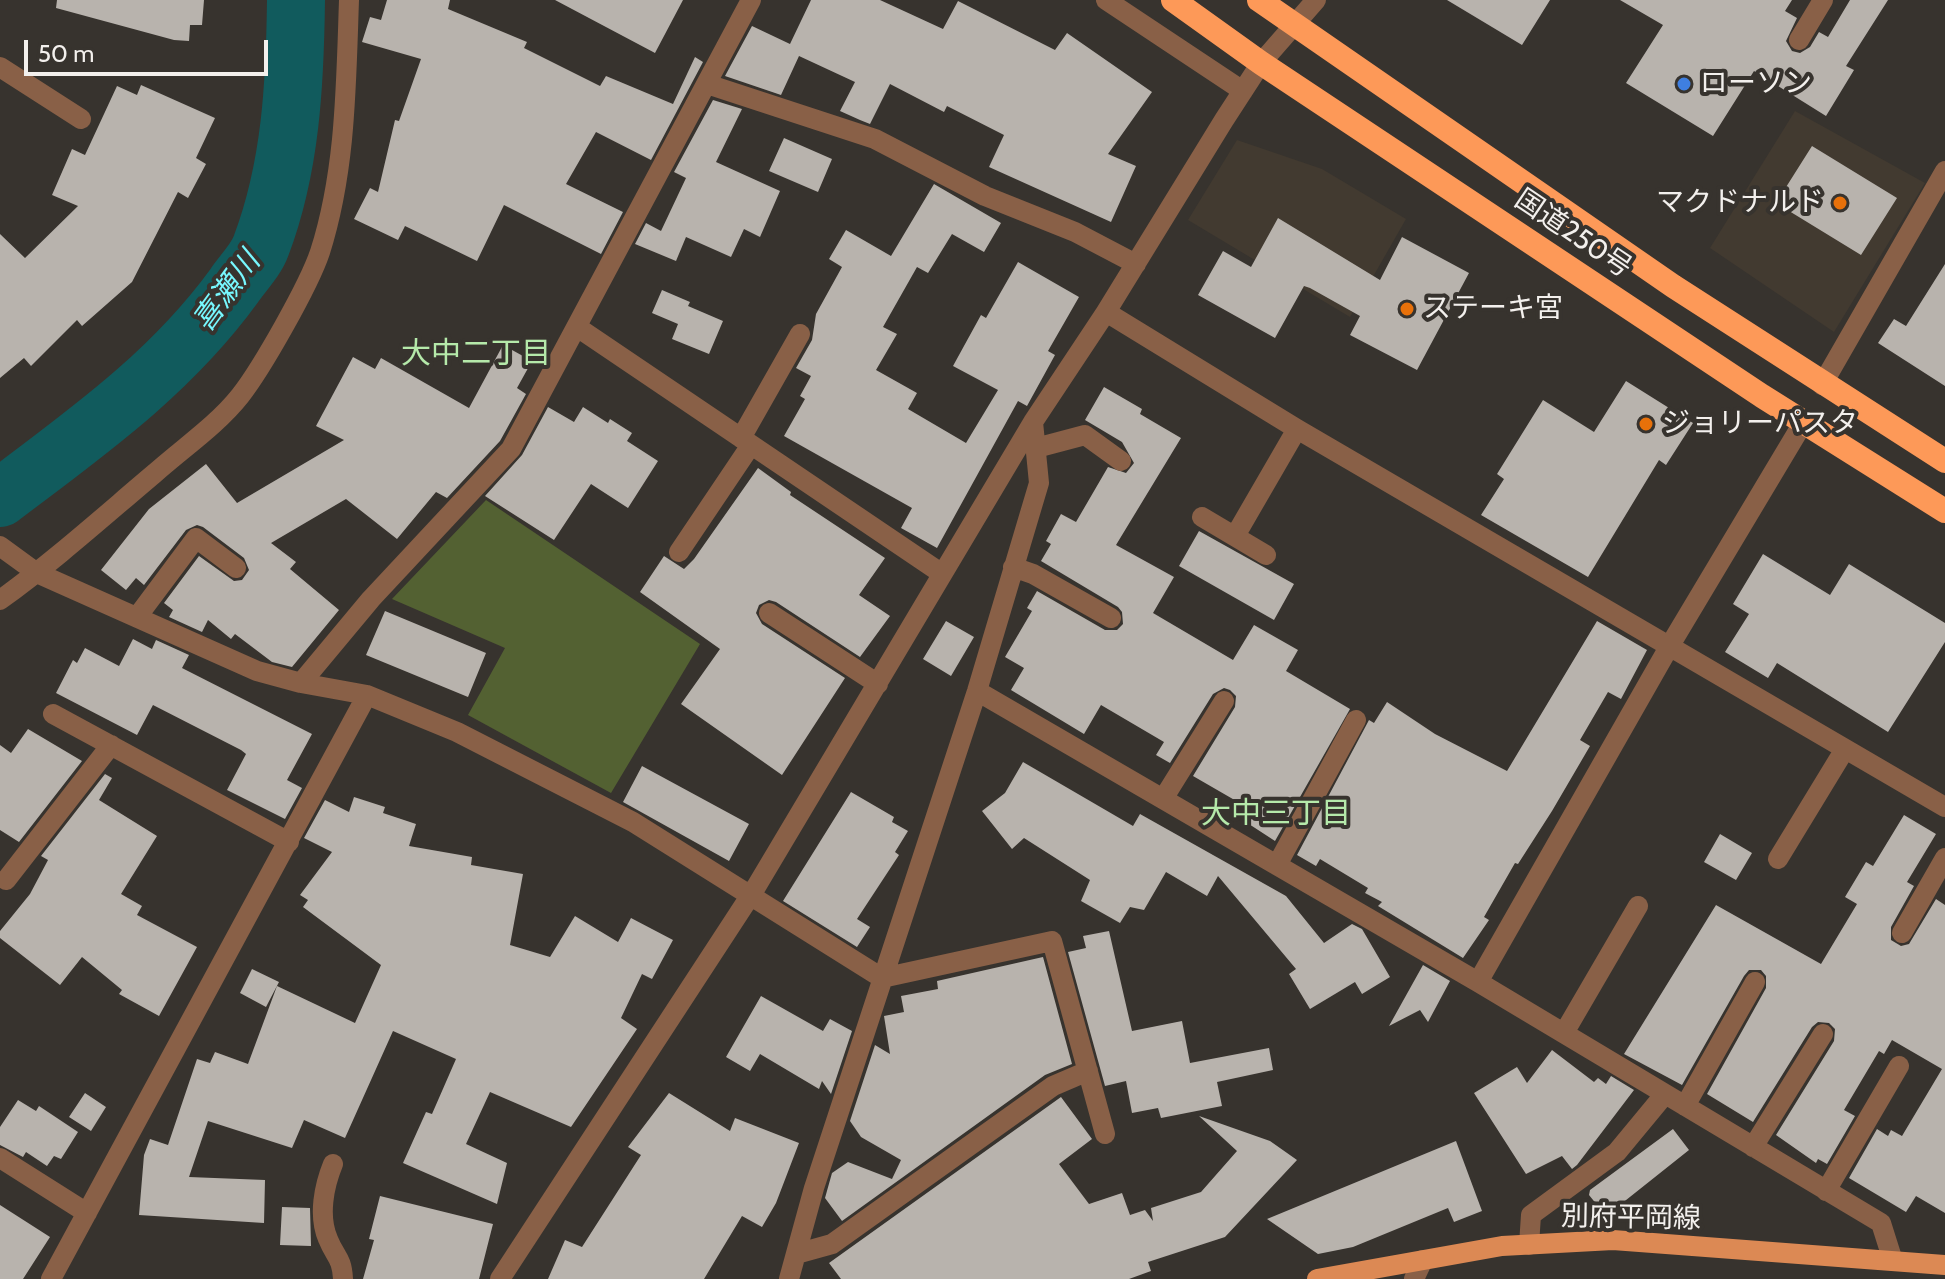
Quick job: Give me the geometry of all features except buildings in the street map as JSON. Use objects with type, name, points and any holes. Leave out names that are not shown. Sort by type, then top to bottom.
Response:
[{"type":"highway","name":"国道250号","points":[[1173,0],[1261,63],[1803,423],[1945,511]]},
{"type":"highway","name":"国道250号","points":[[1259,0],[1822,385],[1945,461]]},
{"type":"main road","name":"別府平岡線","points":[[1317,1279],[1418,1270],[1529,1245],[1613,1240],[1945,1265]]},
{"type":"street","points":[[0,600],[37,573],[241,395],[281,329],[319,255],[330,209],[344,141],[349,0]]},
{"type":"street","points":[[301,683],[371,599],[511,449],[751,0]]},
{"type":"street","points":[[1106,0],[1243,91]]},
{"type":"street","points":[[500,1279],[750,895],[1033,422],[1106,312],[1243,91],[1261,63],[1316,0]]},
{"type":"street","points":[[1799,40],[1823,0]]},
{"type":"street","points":[[0,67],[81,119]]},
{"type":"street","points":[[707,84],[875,139],[985,196],[1075,232],[1136,264]]},
{"type":"street","points":[[1822,385],[1945,171]]},
{"type":"street","points":[[1106,312],[1297,429],[1945,807]]},
{"type":"street","points":[[577,327],[941,573]]},
{"type":"street","points":[[679,552],[746,442],[800,334]]},
{"type":"street","points":[[789,1279],[882,978],[977,691],[1039,483],[1033,422]]},
{"type":"street","points":[[1478,982],[1669,647],[1803,423]]},
{"type":"street","points":[[1235,536],[1297,429]]},
{"type":"street","points":[[1036,448],[1085,435],[1121,461]]},
{"type":"street","points":[[1202,517],[1266,555]]},
{"type":"street","points":[[137,617],[196,538],[236,568]]},
{"type":"street","points":[[0,546],[37,573],[257,671],[367,695],[457,732],[633,822],[882,978],[1052,941],[1105,1134]]},
{"type":"street","points":[[1013,567],[1033,574],[1111,618]]},
{"type":"street","points":[[769,613],[878,684]]},
{"type":"street","points":[[977,691],[1478,982],[1881,1223],[1893,1261]]},
{"type":"street","points":[[51,1279],[367,695]]},
{"type":"street","points":[[1163,799],[1224,701]]},
{"type":"street","points":[[53,714],[289,842]]},
{"type":"street","points":[[1277,865],[1356,720]]},
{"type":"street","points":[[6,880],[111,745]]},
{"type":"street","points":[[1778,859],[1845,749]]},
{"type":"street","points":[[1902,933],[1945,858]]},
{"type":"street","points":[[1564,1033],[1638,906]]},
{"type":"street","points":[[1685,1106],[1755,982]]},
{"type":"street","points":[[1753,1147],[1823,1034]]},
{"type":"street","points":[[1826,1191],[1899,1066]]},
{"type":"street","points":[[796,1254],[832,1244],[1053,1086],[1088,1071]]},
{"type":"street","points":[[1529,1245],[1531,1215],[1617,1152],[1665,1094]]},
{"type":"street","points":[[0,1158],[87,1213]]},
{"type":"street","points":[[333,1164],[322,1221],[329,1241],[342,1261],[343,1279]]},
{"type":"shaded area","points":[[1795,111],[1925,183],[1834,332],[1710,248]]},
{"type":"shaded area","points":[[1237,140],[1322,169],[1406,219],[1350,317],[1188,220]]},
{"type":"green space","points":[[486,500],[700,644],[611,793],[468,715],[505,648],[392,599]]},
{"type":"waterway","name":"喜瀬川","points":[[0,498],[95,426],[155,375],[209,318],[256,256],[271,216],[285,155],[292,93],[296,0]]},
{"type":"place","name":"ローソン","points":[[1684,84]]},
{"type":"place","name":"マクドナルド","points":[[1840,203]]},
{"type":"place","name":"ステーキ宮","points":[[1407,309]]},
{"type":"place","name":"ジョリーパスタ","points":[[1646,424]]},
{"type":"district","name":"大中二丁目","points":[[476,354]]},
{"type":"district","name":"大中三丁目","points":[[1276,814]]}]
